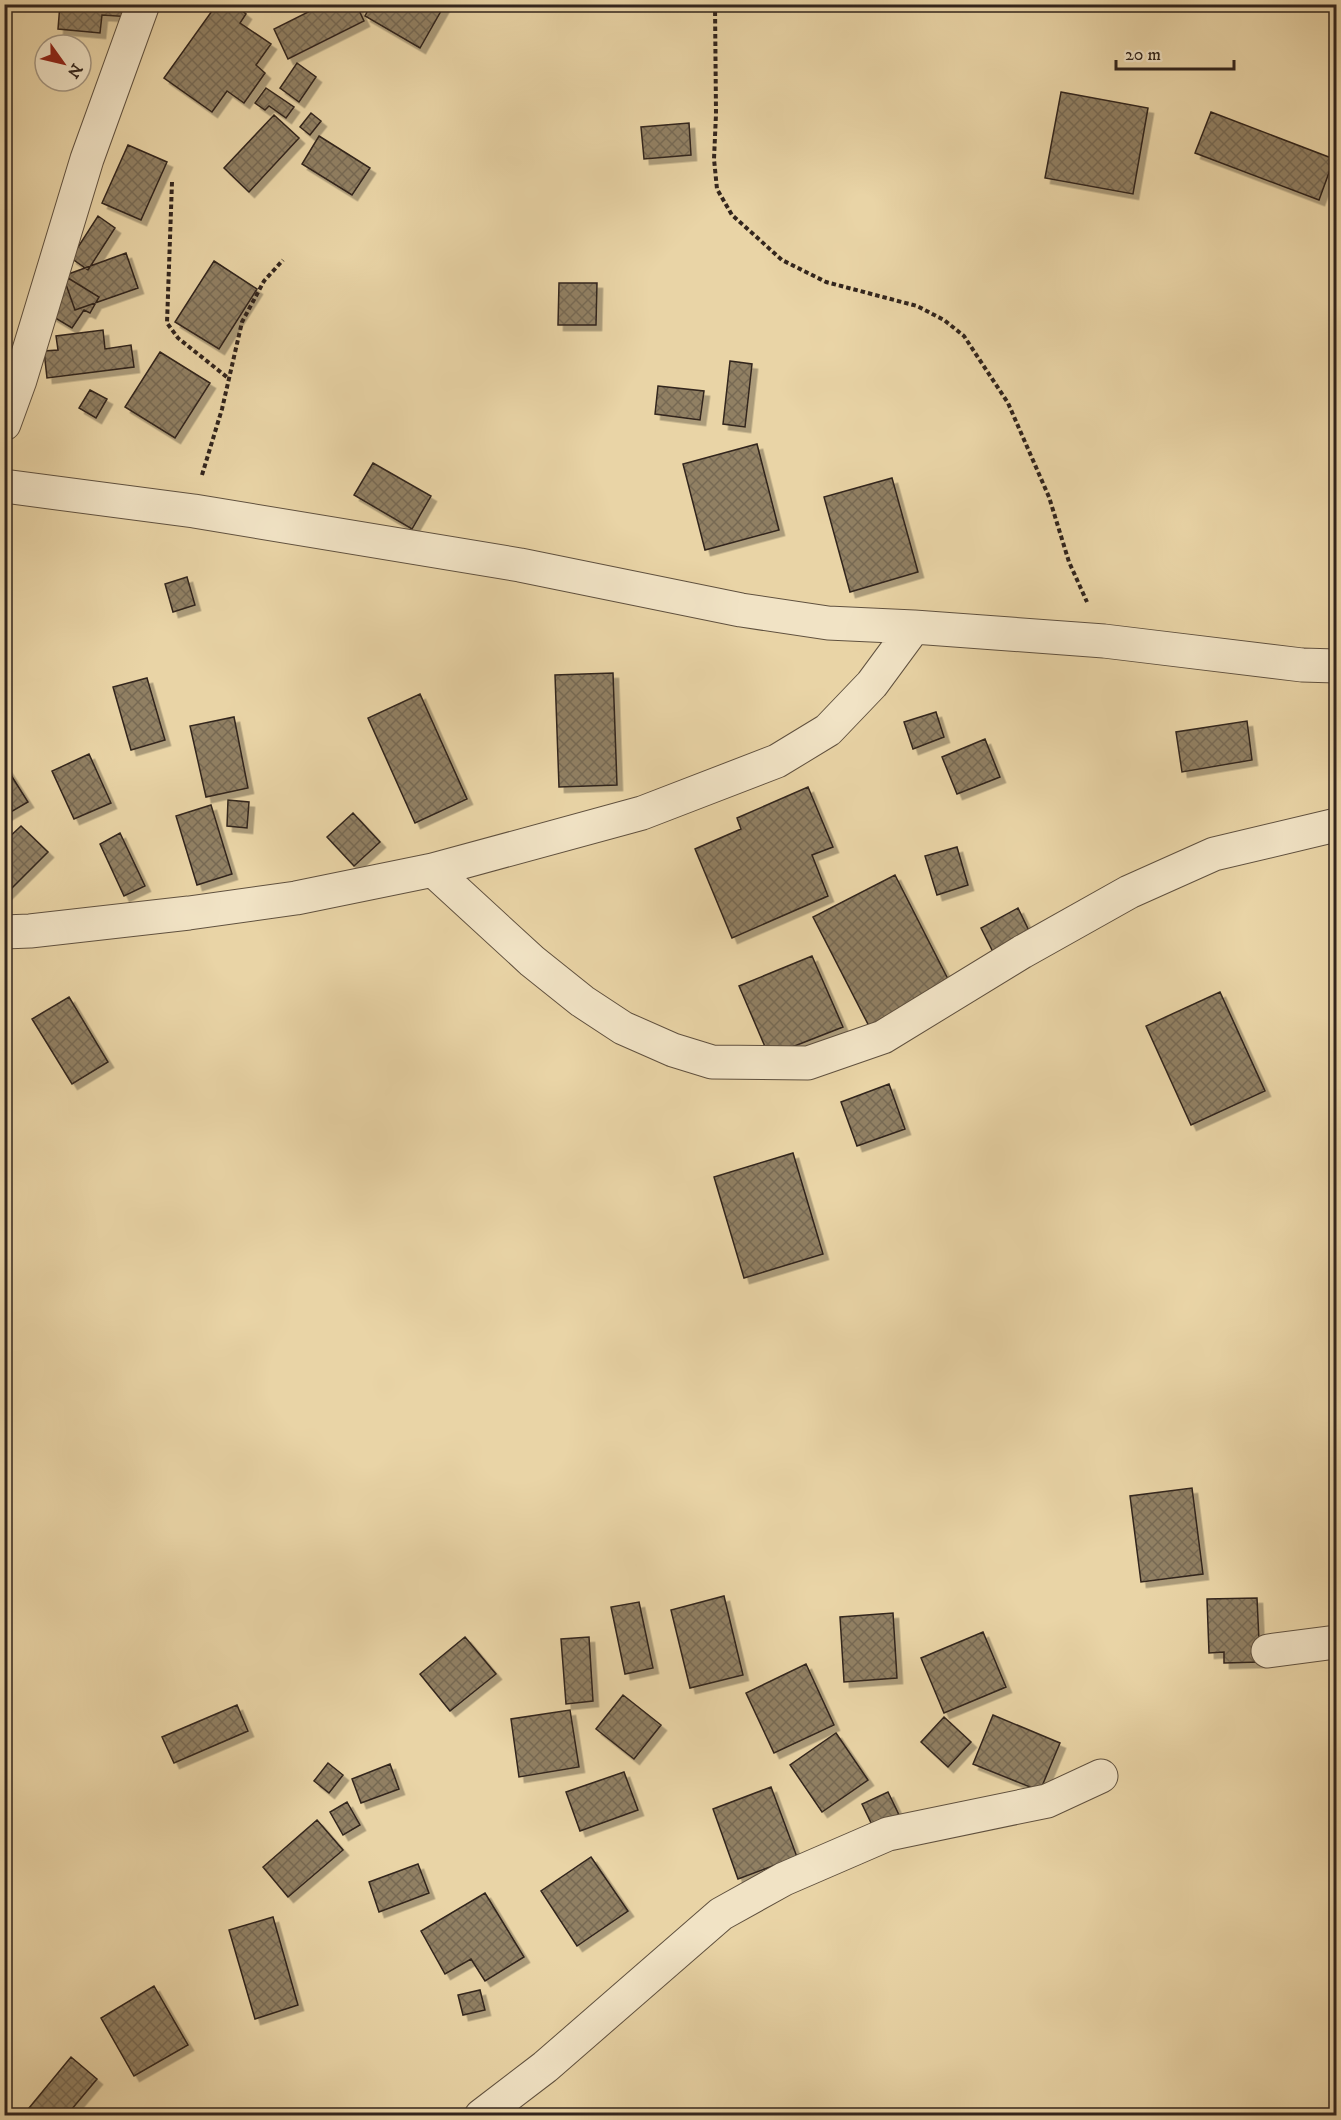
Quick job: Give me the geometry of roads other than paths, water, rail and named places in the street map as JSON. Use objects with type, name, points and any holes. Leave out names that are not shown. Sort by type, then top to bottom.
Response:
[{"type":"street","points":[[4,424],[20,380],[87,159],[143,4]]},
{"type":"street","points":[[6,481],[520,565],[741,610],[828,623],[1104,641],[1302,665],[1336,666]]},
{"type":"street","points":[[4,932],[189,913],[296,898],[433,870],[642,813],[777,761],[828,730],[872,684],[914,627]]},
{"type":"street","points":[[433,870],[532,961],[582,1001],[623,1029],[673,1050],[712,1062],[808,1063],[883,1037],[1022,952],[1129,892],[1214,854],[1336,825]]},
{"type":"street","points":[[1268,1651],[1336,1642]]},
{"type":"street","points":[[481,2115],[545,2067],[721,1914],[784,1879],[888,1834],[1047,1800],[1101,1776]]}]
